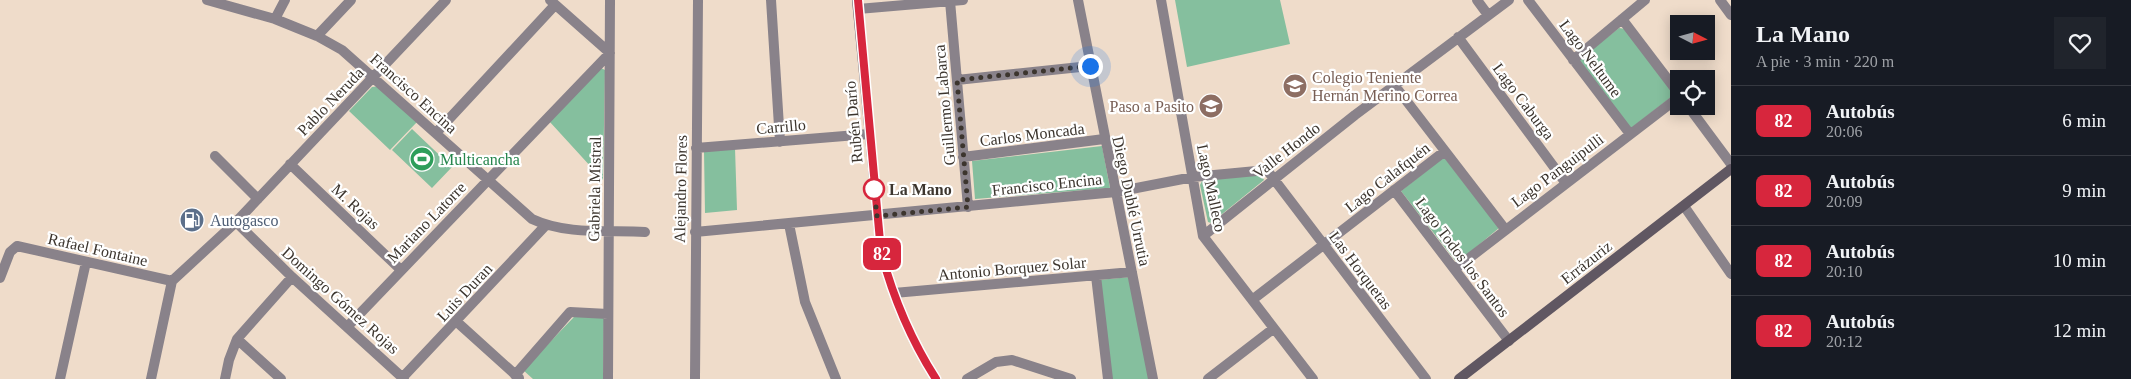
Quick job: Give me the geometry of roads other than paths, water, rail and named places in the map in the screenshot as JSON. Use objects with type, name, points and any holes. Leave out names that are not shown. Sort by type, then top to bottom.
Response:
[{"type":"street","points":[[275,19],[285,0]]},
{"type":"street","points":[[317,36],[351,0]]},
{"type":"street","name":"Pablo Neruda","points":[[172,281],[236,222],[446,0]]},
{"type":"street","name":"Gabriela Mistral","points":[[608,379],[608,230],[611,112],[610,0]]},
{"type":"street","name":"Alejandro Flores","points":[[694,379],[698,0]]},
{"type":"street","points":[[771,0],[780,142]]},
{"type":"street","points":[[858,5],[963,0]]},
{"type":"street","name":"Diego Dublé Urrutia","points":[[1078,0],[1153,379]]},
{"type":"street","name":"Lago Malleco","points":[[1161,0],[1203,236],[1312,379]]},
{"type":"street","points":[[1477,0],[1488,15]]},
{"type":"street","name":"Valle Hondo","points":[[1203,236],[1273,178],[1509,0]]},
{"type":"street","name":"Lago Neltume","points":[[1528,0],[1630,134]]},
{"type":"street","points":[[1573,60],[1645,0]]},
{"type":"street","points":[[1720,0],[1731,15]]},
{"type":"street","name":"Francisco Encina","points":[[211,1],[275,19],[317,36],[342,50],[374,76],[486,181],[532,219],[546,225],[572,230],[645,232]]},
{"type":"street","name":"Guillermo Labarca","points":[[950,1],[968,207]]},
{"type":"street","points":[[436,133],[553,2],[610,53]]},
{"type":"street","name":"Rubén Darío","points":[[858,5],[881,252],[894,293],[921,356],[936,379]]},
{"type":"street","points":[[1622,19],[1670,83]]},
{"type":"street","name":"Lago Caburga","points":[[1458,38],[1565,182]]},
{"type":"street","name":"Mariano Latorre","points":[[348,326],[610,53]]},
{"type":"street","points":[[957,80],[1090,66]]},
{"type":"street","points":[[1395,86],[1505,229]]},
{"type":"street","name":"Lago Panguipulli","points":[[1455,269],[1670,102]]},
{"type":"street","points":[[1695,115],[1731,164]]},
{"type":"street","name":"Carrillo","points":[[696,148],[869,134]]},
{"type":"street","name":"Carlos Moncada","points":[[963,157],[1104,139]]},
{"type":"street","name":"Lago Calafquén","points":[[1252,300],[1444,151]]},
{"type":"street","points":[[214,156],[258,199]]},
{"type":"street","name":"M. Rojas","points":[[290,164],[401,270]]},
{"type":"street","name":"Errázuriz","points":[[1459,379],[1731,169]]},
{"type":"street","name":"Francisco Encina","points":[[695,232],[1116,192],[1193,177],[1267,170],[1273,178]]},
{"type":"street","name":"Las Horquetas","points":[[1273,178],[1426,379]]},
{"type":"street","name":"Lago Todos los Santos","points":[[1394,190],[1509,341]]},
{"type":"street","points":[[1684,206],[1731,274]]},
{"type":"street","name":"Domingo Gómez Rojas","points":[[236,222],[292,277],[404,378]]},
{"type":"street","points":[[789,224],[805,302],[831,377]]},
{"type":"street","name":"Luis Duran","points":[[404,378],[546,225]]},
{"type":"street","name":"Rafael Fontaine","points":[[0,278],[10,252],[17,246],[172,281]]},
{"type":"street","points":[[60,379],[86,262]]},
{"type":"street","name":"Antonio Borquez Solar","points":[[894,293],[1132,272]]},
{"type":"street","points":[[1096,276],[1108,379]]},
{"type":"street","points":[[225,379],[229,360],[237,339],[292,277]]},
{"type":"street","points":[[152,379],[172,281]]},
{"type":"street","points":[[457,322],[517,377],[570,312],[608,314]]},
{"type":"street","points":[[1214,377],[1274,329]]},
{"type":"street","points":[[237,339],[281,379]]},
{"type":"street","points":[[967,379],[996,362],[1012,360],[1071,379]]},
{"type":"place","name":"Colegio Teniente Hernán Merino Correa","points":[[1295,86]]},
{"type":"place","name":"Paso a Pasito","points":[[1211,106]]},
{"type":"place","name":"Multicancha","points":[[422,159]]},
{"type":"place","name":"La Mano","points":[[874,189]]},
{"type":"place","name":"Autogasco","points":[[192,220]]}]
